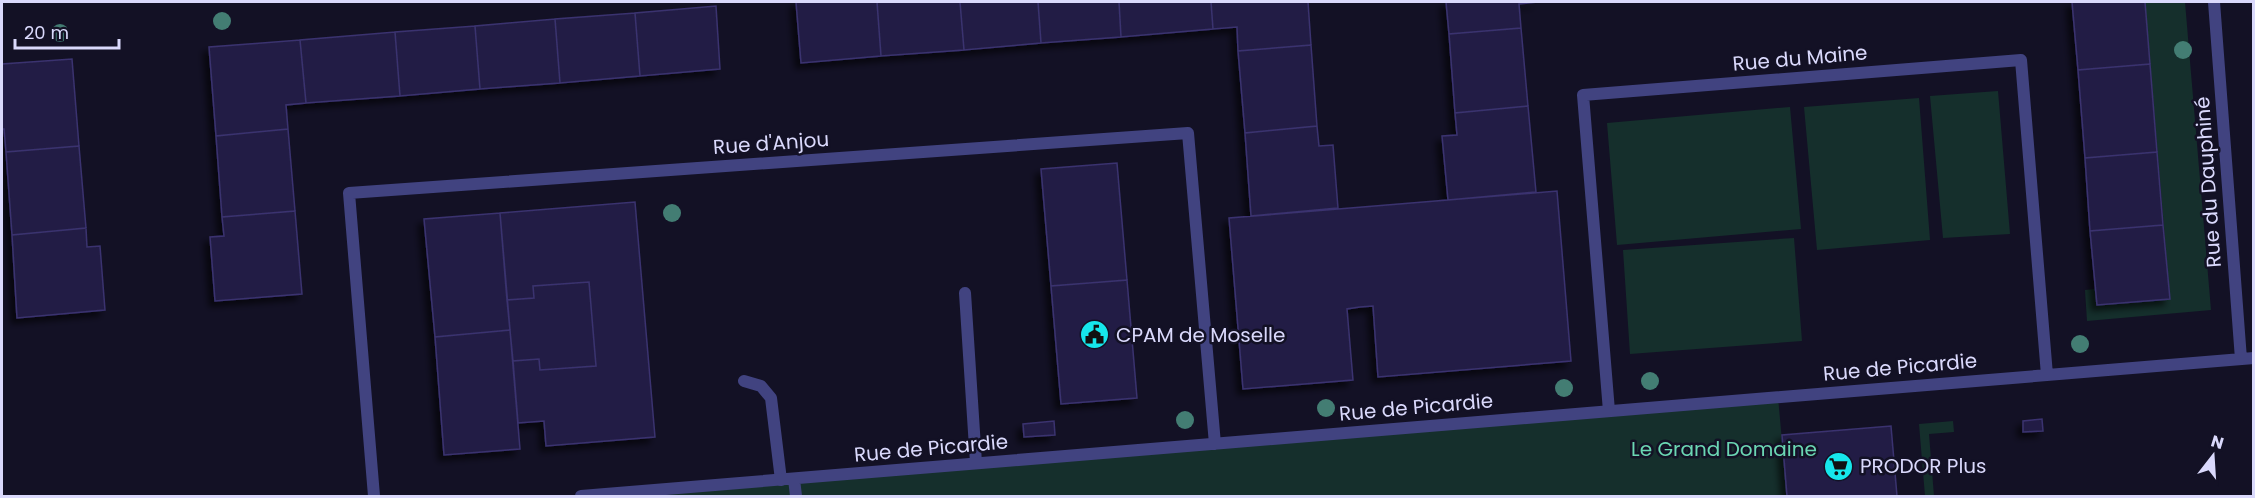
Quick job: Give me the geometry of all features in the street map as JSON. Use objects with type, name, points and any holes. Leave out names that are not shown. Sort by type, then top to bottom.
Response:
[{"type":"street","name":"Rue du Dauphiné","points":[[2214,2],[2247,358]]},
{"type":"street","name":"Rue du Maine","points":[[1609,411],[1583,95],[2021,60],[2047,375]]},
{"type":"street","name":"Rue d'Anjou","points":[[374,496],[349,193],[1188,133],[1215,444]]},
{"type":"street","points":[[965,292],[976,463]]},
{"type":"street","name":"Rue de Picardie","points":[[581,496],[2247,358]]},
{"type":"street","points":[[744,381],[761,386],[771,398],[781,480]]},
{"type":"street","points":[[794,479],[796,496]]},
{"type":"green space","points":[[2145,2],[2185,2],[2211,310],[2087,321],[2085,290],[2095,289],[2097,305],[2170,299]]},
{"type":"green space","points":[[1998,91],[2010,234],[1943,238],[1930,96]]},
{"type":"green space","points":[[1919,98],[1930,240],[1817,250],[1804,107]]},
{"type":"green space","points":[[1790,107],[1801,229],[1617,245],[1607,123]]},
{"type":"green space","points":[[1794,238],[1802,341],[1630,354],[1623,250]]},
{"type":"green space","name":"Le Grand Domaine","points":[[1778,397],[1787,496],[581,496]]},
{"type":"green space","points":[[1953,421],[1954,432],[1929,434],[1934,496],[1925,496],[1919,424]]},
{"type":"building","points":[[796,2],[877,2],[881,56],[801,63]]},
{"type":"building","points":[[877,2],[960,2],[964,50],[881,56]]},
{"type":"building","points":[[960,2],[1038,2],[1041,43],[964,50]]},
{"type":"building","points":[[1038,2],[1119,2],[1121,37],[1041,43]]},
{"type":"building","points":[[1119,2],[1211,2],[1213,29],[1121,37]]},
{"type":"building","points":[[1211,2],[1308,2],[1311,45],[1238,51],[1237,27],[1213,29]]},
{"type":"building","points":[[1446,2],[1538,2],[1519,4],[1521,28],[1449,34]]},
{"type":"building","points":[[2072,2],[2145,2],[2150,64],[2078,70]]},
{"type":"building","points":[[716,6],[720,69],[640,76],[635,13]]},
{"type":"building","points":[[635,13],[640,76],[560,83],[555,19]]},
{"type":"building","points":[[555,19],[560,83],[480,89],[475,26]]},
{"type":"building","points":[[475,26],[480,89],[400,96],[395,32]]},
{"type":"building","points":[[1521,28],[1528,106],[1455,113],[1449,34]]},
{"type":"building","points":[[395,32],[400,96],[306,103],[300,40]]},
{"type":"building","points":[[300,40],[306,103],[286,105],[288,129],[216,136],[209,47]]},
{"type":"building","points":[[1311,45],[1317,126],[1245,133],[1238,51]]},
{"type":"building","points":[[72,59],[79,146],[6,152],[4,129],[2,129],[2,64]]},
{"type":"building","points":[[2150,64],[2157,152],[2085,158],[2078,70]]},
{"type":"building","points":[[1528,106],[1536,192],[1448,200],[1442,136],[1457,135],[1455,113]]},
{"type":"building","points":[[1317,126],[1319,146],[1333,145],[1338,208],[1251,216],[1245,133]]},
{"type":"building","points":[[288,129],[295,211],[222,217],[216,136]]},
{"type":"building","points":[[79,146],[86,228],[12,235],[6,152]]},
{"type":"building","points":[[2157,152],[2163,225],[2090,231],[2085,158]]},
{"type":"building","points":[[1117,163],[1127,280],[1051,286],[1041,169]]},
{"type":"building","points":[[1557,191],[1571,361],[1378,377],[1373,306],[1360,307],[1347,309],[1353,380],[1243,389],[1229,218]]},
{"type":"building","points":[[635,202],[655,437],[546,446],[544,421],[518,423],[513,361],[539,359],[540,370],[596,366],[589,282],[533,286],[534,298],[507,300],[500,213]]},
{"type":"building","points":[[295,211],[302,294],[215,301],[210,237],[224,236],[222,217]]},
{"type":"building","points":[[500,213],[510,330],[435,337],[424,219]]},
{"type":"building","points":[[2163,225],[2170,299],[2097,305],[2090,231]]},
{"type":"building","points":[[86,228],[87,247],[100,246],[105,310],[17,318],[12,235]]},
{"type":"building","points":[[1127,280],[1137,398],[1061,404],[1051,286]]},
{"type":"building","points":[[589,282],[596,366],[540,370],[539,359],[513,361],[507,300],[534,298],[533,286]]},
{"type":"building","points":[[510,330],[520,449],[444,455],[435,337]]},
{"type":"building","points":[[2042,419],[2043,431],[2023,432],[2023,421]]},
{"type":"building","points":[[1054,421],[1055,435],[1024,437],[1023,424]]},
{"type":"building","name":"PRODOR Plus","points":[[1891,426],[1897,496],[1787,496],[1782,435]]},
{"type":"place","name":"CPAM de Moselle","points":[[1095,335]]},
{"type":"place","name":"PRODOR Plus","points":[[1839,466]]}]
